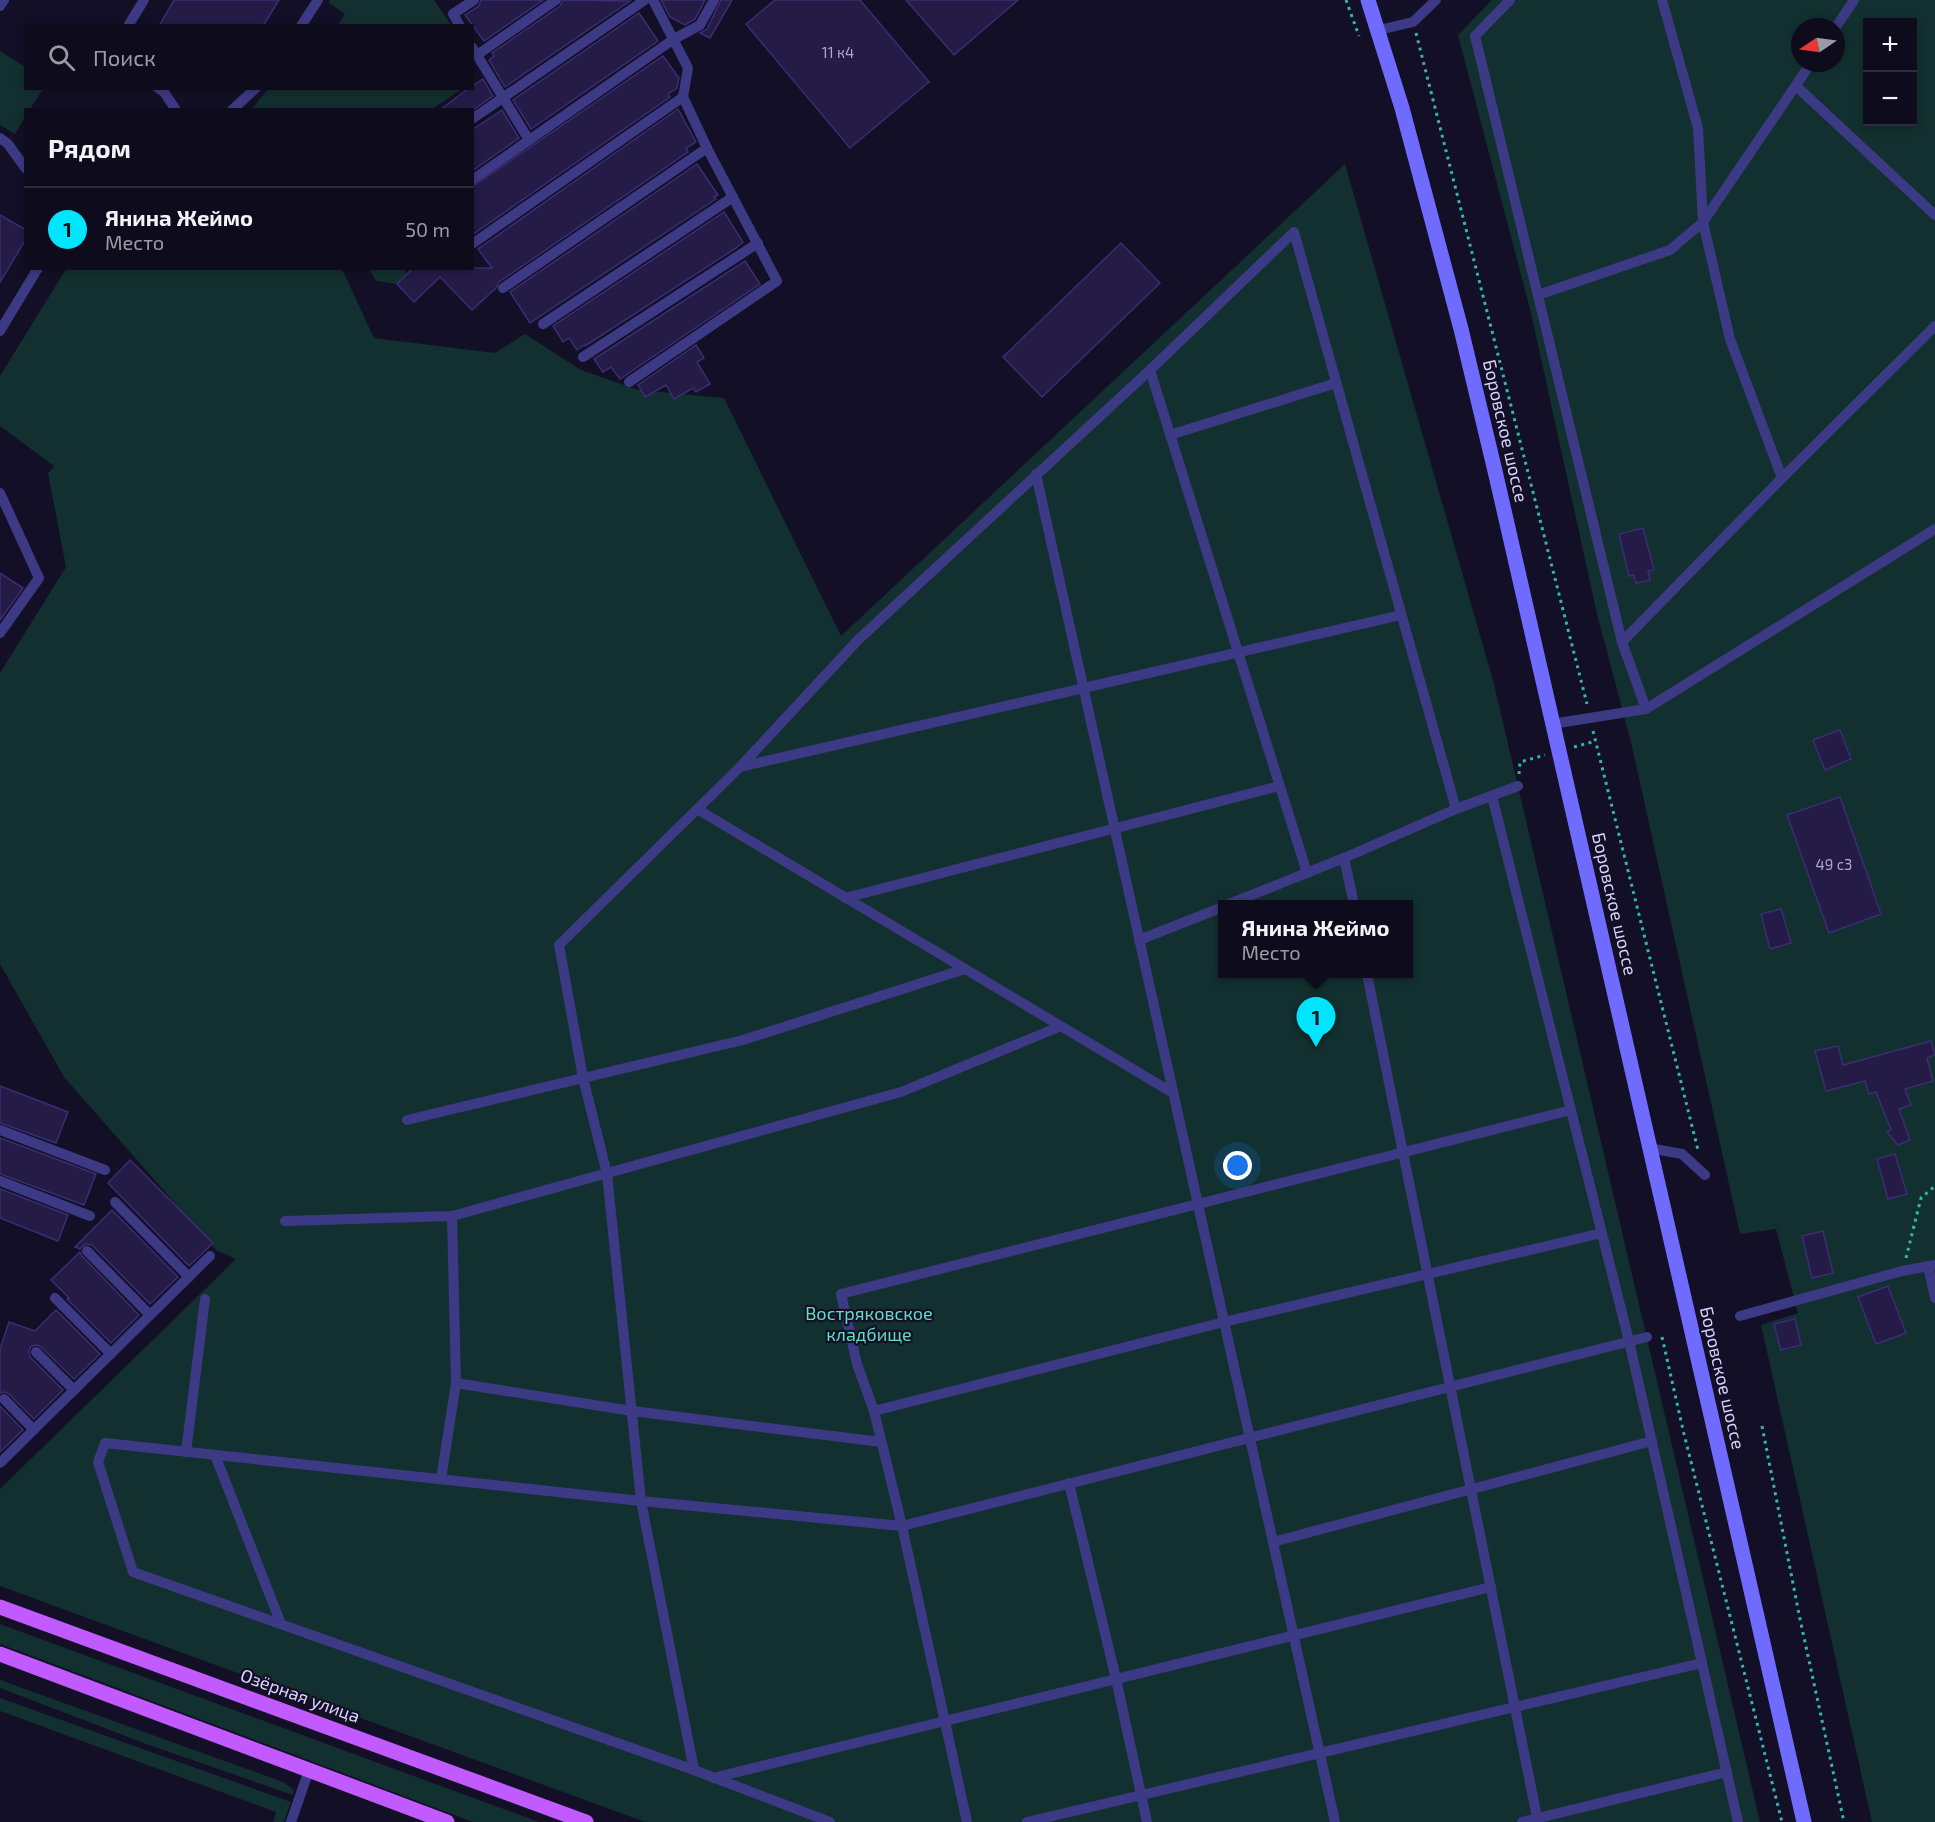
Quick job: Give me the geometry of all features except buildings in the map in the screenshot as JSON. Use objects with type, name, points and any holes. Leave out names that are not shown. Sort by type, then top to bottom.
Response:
[{"type":"main road","name":"Озёрная улица","points":[[0,1607],[586,1822]]},
{"type":"main road","points":[[0,1654],[447,1822]]},
{"type":"street","name":"Боровское шоссе","points":[[1368,0],[1402,108],[1461,328],[1804,1822]]},
{"type":"lane","points":[[0,6],[4,0]]},
{"type":"lane","points":[[129,24],[144,0]]},
{"type":"lane","points":[[302,24],[318,0]]},
{"type":"lane","points":[[459,24],[453,14],[474,0]]},
{"type":"lane","points":[[529,140],[475,51],[556,0]]},
{"type":"lane","points":[[474,118],[645,0]]},
{"type":"lane","points":[[474,179],[674,39],[700,25],[714,0]]},
{"type":"lane","points":[[1379,30],[1413,22],[1436,0]]},
{"type":"lane","points":[[1510,0],[1475,36],[1622,642],[1646,709]]},
{"type":"lane","points":[[1662,0],[1698,128],[1703,222],[1730,339],[1782,478]]},
{"type":"lane","points":[[1842,18],[1854,0]]},
{"type":"lane","points":[[629,382],[777,281],[707,148],[683,97],[688,68],[656,2]]},
{"type":"lane","points":[[1538,295],[1670,250],[1703,222],[1805,72]]},
{"type":"lane","points":[[1796,86],[1935,215]]},
{"type":"lane","points":[[161,90],[175,108]]},
{"type":"lane","points":[[234,108],[254,90]]},
{"type":"lane","points":[[474,243],[683,97]]},
{"type":"lane","points":[[0,138],[8,144],[24,166]]},
{"type":"lane","points":[[503,288],[707,148]]},
{"type":"lane","points":[[543,324],[733,197]]},
{"type":"lane","points":[[694,1770],[641,1501],[607,1174],[583,1078],[559,945],[740,767],[858,640],[1150,370],[1293,232],[1456,809]]},
{"type":"lane","points":[[583,357],[758,243]]},
{"type":"lane","points":[[0,331],[37,270]]},
{"type":"lane","points":[[1622,642],[1935,326]]},
{"type":"lane","points":[[1150,370],[1306,873]]},
{"type":"lane","points":[[1170,435],[1336,383]]},
{"type":"lane","points":[[1036,474],[1335,1822]]},
{"type":"lane","points":[[0,493],[39,578],[0,633]]},
{"type":"lane","points":[[1552,724],[1646,709],[1935,529]]},
{"type":"lane","points":[[740,767],[1401,615]]},
{"type":"lane","points":[[845,898],[1279,786]]},
{"type":"lane","points":[[1239,900],[1344,858],[1456,809],[1518,786]]},
{"type":"lane","points":[[1492,796],[1629,1341],[1738,1822]]},
{"type":"lane","points":[[697,809],[1173,1093]]},
{"type":"lane","points":[[1344,858],[1353,900]]},
{"type":"lane","points":[[1139,940],[1218,909]]},
{"type":"lane","points":[[407,1120],[743,1040],[965,969]]},
{"type":"lane","points":[[1368,978],[1538,1820]]},
{"type":"lane","points":[[285,1221],[452,1216],[901,1092],[1061,1026]]},
{"type":"lane","points":[[967,1822],[902,1526],[874,1412],[857,1364],[841,1294],[1571,1110]]},
{"type":"lane","points":[[0,1130],[105,1170]]},
{"type":"lane","points":[[1649,1148],[1682,1154],[1705,1175]]},
{"type":"lane","points":[[0,1181],[90,1216]]},
{"type":"lane","points":[[115,1202],[189,1277]]},
{"type":"lane","points":[[441,1479],[456,1383],[452,1216]]},
{"type":"lane","points":[[874,1412],[1224,1322],[1602,1233]]},
{"type":"lane","points":[[87,1251],[150,1316]]},
{"type":"lane","points":[[0,1463],[210,1256]]},
{"type":"lane","points":[[1740,1316],[1931,1265],[1935,1298]]},
{"type":"lane","points":[[55,1298],[111,1354]]},
{"type":"lane","points":[[186,1452],[206,1299]]},
{"type":"lane","points":[[830,1822],[694,1770],[133,1572],[98,1462],[105,1443],[641,1501],[902,1526],[1647,1337]]},
{"type":"lane","points":[[36,1352],[74,1390]]},
{"type":"lane","points":[[456,1383],[632,1411],[881,1442]]},
{"type":"lane","points":[[4,1399],[34,1430]]},
{"type":"lane","points":[[1273,1542],[1652,1441]]},
{"type":"lane","points":[[215,1455],[281,1624]]},
{"type":"lane","points":[[1069,1484],[1116,1679],[1147,1822]]},
{"type":"lane","points":[[713,1778],[1491,1587]]},
{"type":"lane","points":[[1027,1822],[1702,1663]]},
{"type":"lane","points":[[291,1822],[309,1770]]},
{"type":"lane","points":[[1522,1822],[1538,1820],[1727,1772]]},
{"type":"path","points":[[1346,0],[1359,36]]},
{"type":"path","points":[[1413,22],[1705,1175]]},
{"type":"path","points":[[1902,1271],[1921,1198],[1935,1186]]},
{"type":"path","points":[[1661,1333],[1684,1434],[1782,1822]]},
{"type":"path","points":[[1762,1426],[1800,1619],[1844,1822]]},
{"type":"green space","points":[[330,0],[434,0],[450,24],[339,24],[345,14],[328,2]]},
{"type":"green space","points":[[1492,0],[1935,0],[1935,1822],[1872,1822],[1761,1325],[1798,1313],[1776,1229],[1740,1234],[1631,742],[1597,614],[1531,313],[1458,35]]},
{"type":"green space","points":[[0,51],[24,66],[24,90],[42,90],[31,108],[24,108],[24,119],[15,134],[0,125]]},
{"type":"green space","points":[[267,90],[460,90],[434,108],[253,108]]},
{"type":"green space","name":"Востряковское кладбище","points":[[1345,164],[1494,684],[1760,1822],[645,1822],[0,1586],[0,1489],[236,1259],[216,1250],[64,1077],[0,964],[0,673],[66,567],[48,473],[54,466],[0,426],[0,376],[65,270],[342,270],[374,338],[495,353],[525,334],[581,370],[638,390],[724,398],[841,636]]},
{"type":"green space","points":[[370,270],[404,270],[408,274],[397,284],[376,281]]},
{"type":"green space","points":[[0,1624],[539,1822],[473,1822],[0,1644]]},
{"type":"green space","points":[[0,1680],[283,1782],[293,1789],[293,1795],[149,1745],[0,1688]]},
{"type":"green space","points":[[0,1698],[291,1802],[284,1822],[273,1822],[276,1812],[0,1711]]},
{"type":"place","name":"Янина Жеймо","points":[[1316,1047]]}]
